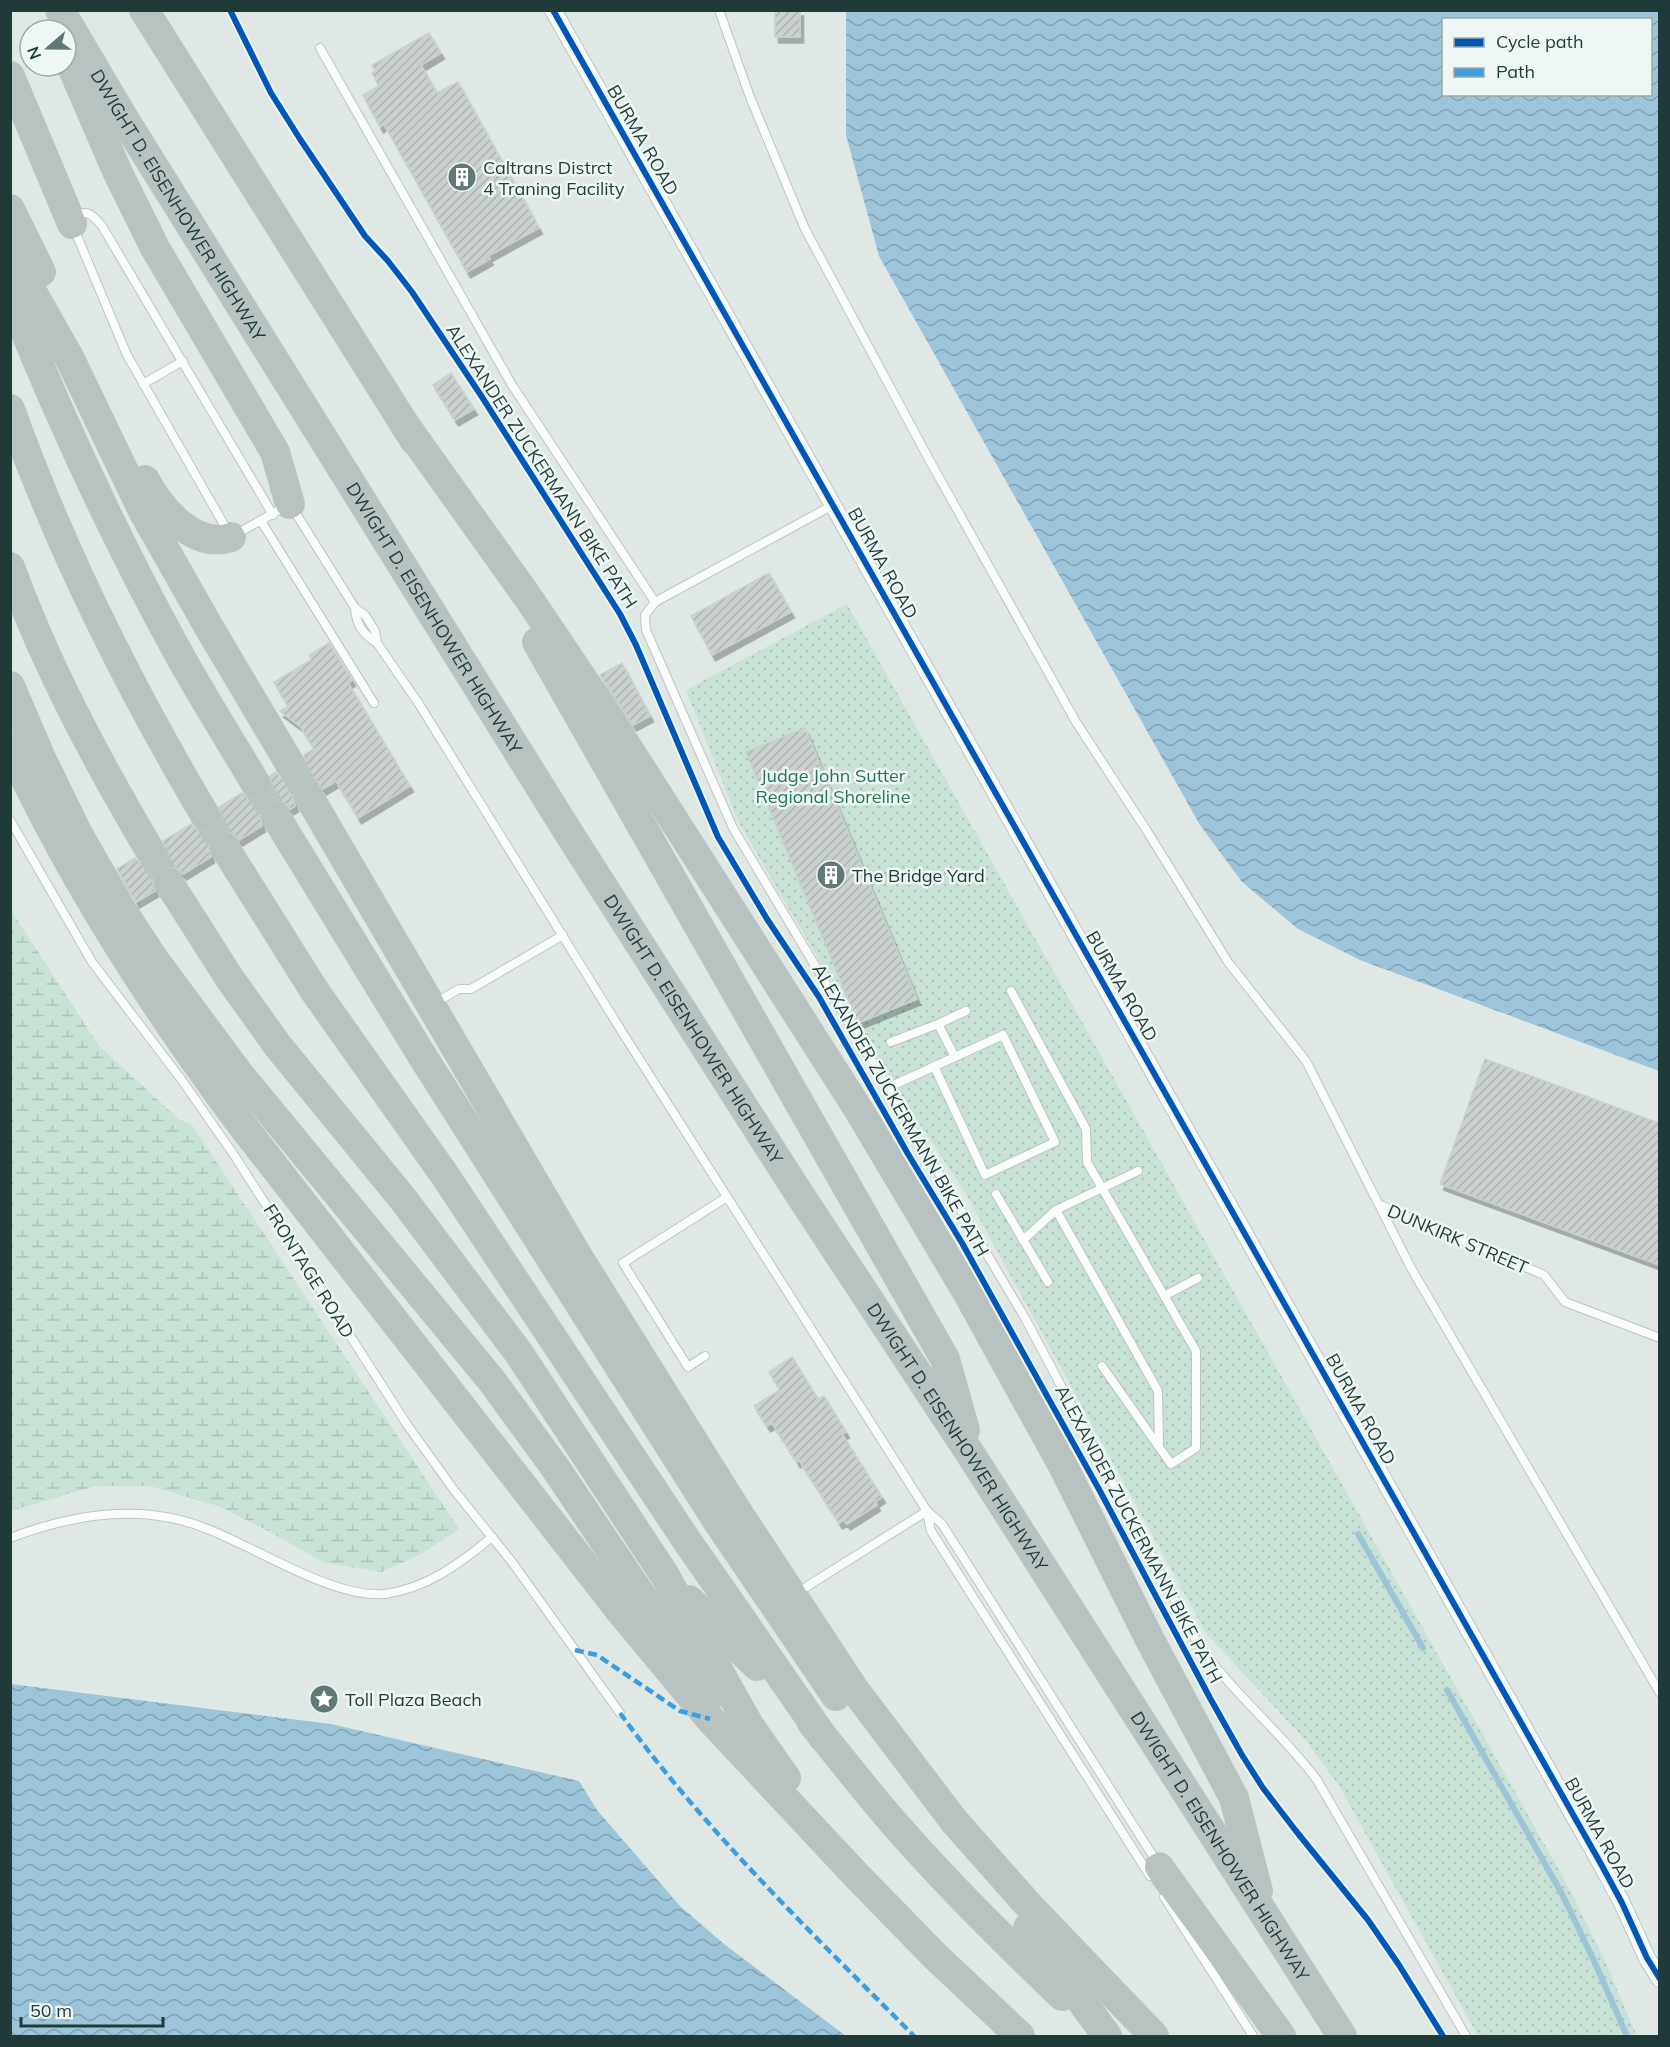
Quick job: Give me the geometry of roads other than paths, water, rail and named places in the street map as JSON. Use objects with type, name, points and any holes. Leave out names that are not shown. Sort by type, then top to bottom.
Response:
[{"type":"highway","name":"DWIGHT D. EISENHOWER HIGHWAY","points":[[60,10],[135,137],[577,845],[798,1192],[973,1458],[1342,2037]]},
{"type":"highway","points":[[144,10],[503,581],[945,1359],[973,1458]]},
{"type":"highway","points":[[10,76],[72,224]]},
{"type":"highway","points":[[77,78],[117,171],[155,248],[276,452],[281,509]]},
{"type":"highway","points":[[10,210],[80,379],[143,511],[290,764]]},
{"type":"highway","points":[[10,210],[156,498],[175,519],[199,535],[215,540],[231,537]]},
{"type":"highway","points":[[10,253],[80,379]]},
{"type":"highway","points":[[10,294],[66,423],[124,546],[180,655],[256,784]]},
{"type":"highway","points":[[10,409],[58,530],[109,642],[150,721],[205,815]]},
{"type":"highway","points":[[405,425],[527,596],[605,712],[860,1113],[967,1292],[1063,1467],[1149,1638],[1234,1798],[1264,1915]]},
{"type":"highway","points":[[10,567],[46,656],[69,703],[113,788],[149,849]]},
{"type":"highway","points":[[10,686],[40,756],[78,834],[121,909],[159,967],[252,1090],[344,1198],[404,1276],[492,1381],[554,1466],[665,1629],[779,1771],[907,1908],[1042,2037]]},
{"type":"highway","points":[[10,746],[80,882],[122,952],[191,1056],[241,1124],[621,1612],[710,1719],[771,1785],[927,1947],[1020,2037]]},
{"type":"highway","points":[[309,797],[432,1005],[560,1229],[792,1596],[854,1689],[954,1821],[1031,1908],[1154,2037]]},
{"type":"highway","points":[[276,818],[421,1054],[716,1519],[792,1634],[889,1768],[1031,1932],[1105,2037]]},
{"type":"highway","points":[[225,848],[314,990],[444,1174],[691,1547],[824,1737],[865,1789],[921,1853],[1008,1943],[1105,2037]]},
{"type":"highway","points":[[169,883],[230,979],[272,1038],[403,1199],[512,1344],[653,1557],[749,1725],[779,1771]]},
{"type":"highway","points":[[653,1557],[684,1595],[793,1702],[824,1737]]},
{"type":"highway","points":[[1158,1881],[1281,2037]]},
{"type":"street","name":"BURMA ROAD","points":[[553,10],[1601,1864],[1659,1979]]},
{"type":"lane","points":[[719,10],[754,107],[805,229],[937,473],[1076,722],[1228,962],[1306,1061],[1411,1268],[1659,1693]]},
{"type":"lane","points":[[320,48],[512,385],[656,602]]},
{"type":"lane","points":[[281,509],[231,537],[143,384],[114,326],[72,224],[80,215],[93,214],[102,226],[183,361],[281,509],[355,608],[365,615],[375,630],[377,643],[419,704],[727,1197],[927,1511],[942,1524],[1253,2037]]},
{"type":"lane","points":[[143,384],[183,361]]},
{"type":"lane","points":[[832,505],[656,602],[645,615],[646,630],[733,828],[1024,1318],[1196,1640],[1226,1680],[1299,1757],[1317,1780],[1466,2037]]},
{"type":"lane","points":[[261,521],[374,703]]},
{"type":"lane","name":"FRONTAGE ROAD","points":[[10,820],[92,962],[181,1079],[234,1155],[408,1426],[436,1466],[524,1578],[620,1713]]},
{"type":"lane","points":[[432,1005],[459,989],[471,989],[563,935]]},
{"type":"lane","points":[[1011,991],[1086,1129],[1087,1162],[1196,1351],[1196,1448],[1171,1464],[1102,1366]]},
{"type":"lane","points":[[891,1042],[966,1011]]},
{"type":"lane","points":[[938,1024],[955,1057]]},
{"type":"lane","points":[[886,1088],[934,1066],[1003,1035],[1055,1142],[985,1175],[934,1066]]},
{"type":"lane","points":[[1023,1240],[1056,1210],[1138,1171]]},
{"type":"lane","points":[[996,1194],[1048,1282]]},
{"type":"lane","points":[[705,1356],[687,1367],[623,1263],[727,1197]]},
{"type":"lane","name":"DUNKIRK STREET","points":[[1380,1206],[1544,1275],[1565,1302],[1659,1338]]},
{"type":"lane","points":[[1056,1210],[1158,1391],[1159,1446]]},
{"type":"lane","points":[[1164,1296],[1198,1278]]},
{"type":"lane","points":[[792,1596],[927,1511]]},
{"type":"lane","points":[[927,1511],[931,1532],[1158,1881],[1270,2037]]},
{"type":"lane","points":[[10,1538],[56,1524],[94,1516],[131,1514],[159,1516],[206,1528],[321,1581],[361,1592],[384,1594],[417,1585],[440,1575],[492,1537]]},
{"type":"water","points":[[846,11],[1659,11],[1659,1071],[1360,960],[1298,929],[1242,882],[1200,825],[879,256],[846,135]]},
{"type":"water","points":[[11,1684],[331,1724],[579,1781],[597,1810],[680,1906],[724,1944],[846,2036],[11,2036]]},
{"type":"waterway","points":[[1358,1534],[1423,1648]]},
{"type":"waterway","points":[[1447,1690],[1562,1894],[1627,2036]]},
{"type":"tunnel","points":[[290,764],[309,797]]},
{"type":"tunnel","points":[[256,784],[276,817]]},
{"type":"tunnel","points":[[205,815],[225,848]]},
{"type":"tunnel","points":[[149,849],[169,883]]},
{"type":"place","name":"Caltrans Distrct 4 Traning Facility","points":[[462,177]]},
{"type":"place","name":"The Bridge Yard","points":[[831,875]]},
{"type":"place","name":"Toll Plaza Beach","points":[[324,1699]]},
{"type":"park label","name":"Judge John Sutter Regional Shoreline","points":[[833,785]]}]
